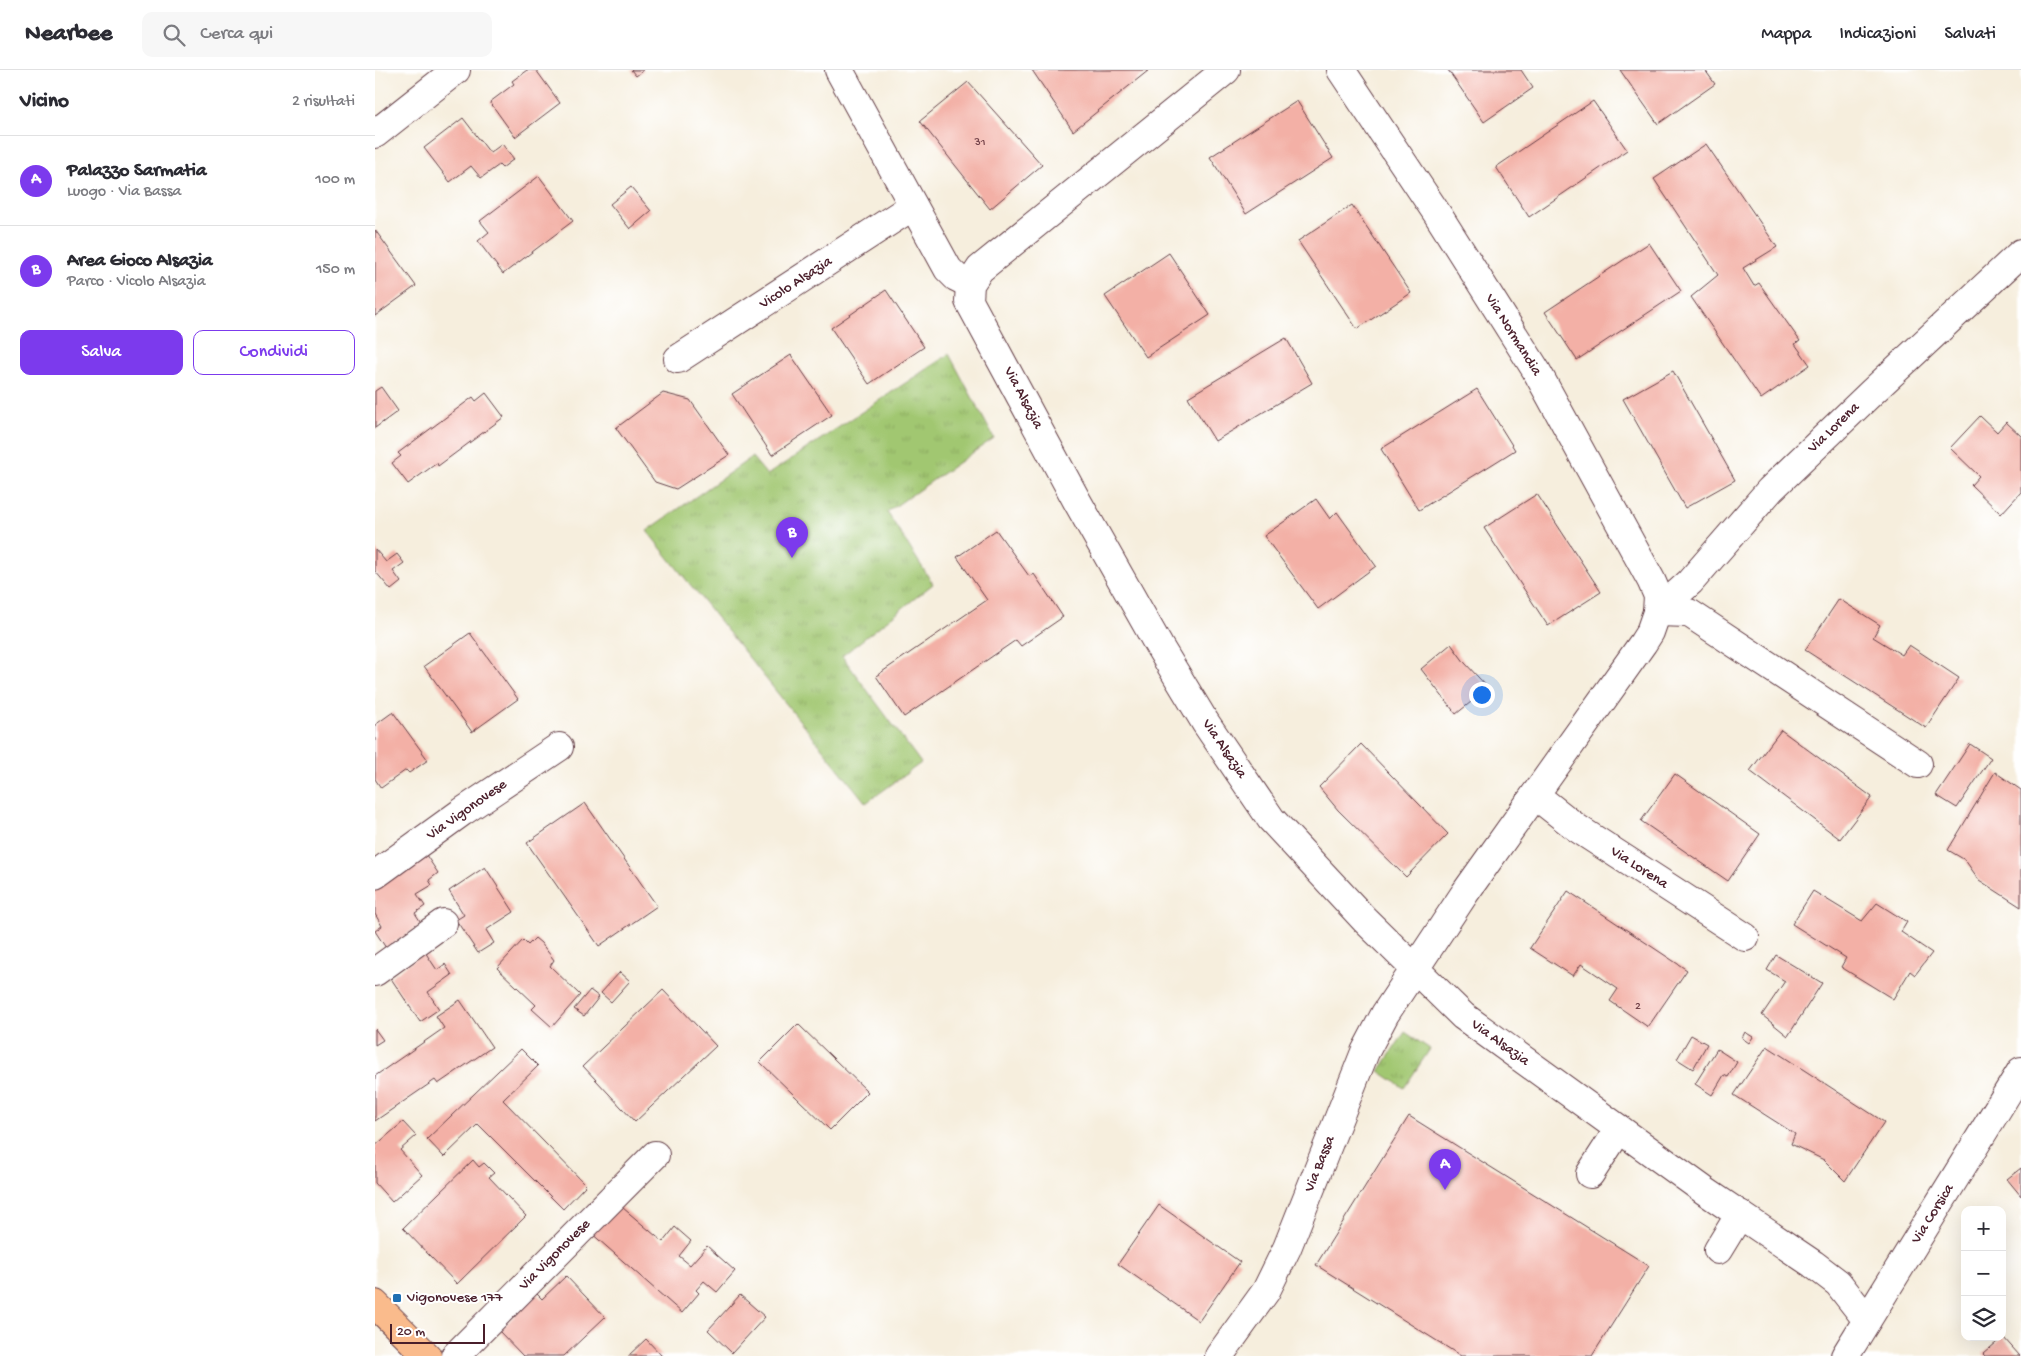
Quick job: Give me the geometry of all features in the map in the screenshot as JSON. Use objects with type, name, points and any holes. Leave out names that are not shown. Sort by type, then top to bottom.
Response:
[{"type":"main road","points":[[378,1314],[427,1356]]},
{"type":"street","points":[[375,134],[456,70]]},
{"type":"street","points":[[839,70],[948,269],[956,277],[970,284],[980,270],[1226,70]]},
{"type":"street","name":"Via Normandia","points":[[1341,70],[1438,215],[1536,370],[1651,580],[1658,596],[1657,612]]},
{"type":"street","name":"Vicolo Alsazia","points":[[678,359],[913,206]]},
{"type":"street","name":"Via Lorena","points":[[1414,967],[1643,643],[1650,632],[1657,612],[1690,582],[1770,490],[2021,253]]},
{"type":"street","name":"Via Alsazia","points":[[970,284],[969,301],[1077,501],[1159,646],[1205,722],[1271,819],[1365,920],[1463,1016],[1619,1129],[1740,1214],[1785,1243],[1838,1283],[1867,1320]]},
{"type":"street","points":[[1657,612],[1689,613],[1918,764]]},
{"type":"street","name":"Via Vigonovese","points":[[375,875],[462,812],[559,747]]},
{"type":"street","name":"Via Lorena","points":[[1535,794],[1577,828],[1745,937]]},
{"type":"street","points":[[375,972],[443,923]]},
{"type":"street","name":"Via Bassa","points":[[1219,1356],[1270,1282],[1287,1248],[1365,1052],[1385,1014],[1414,967]]},
{"type":"street","name":"Via Corsica","points":[[1845,1356],[2021,1072]]},
{"type":"street","points":[[1590,1174],[1619,1129]]},
{"type":"street","name":"Via Vigonovese","points":[[455,1356],[655,1155]]},
{"type":"street","points":[[1718,1250],[1740,1214]]},
{"type":"green space","points":[[949,354],[994,438],[887,512],[933,584],[842,656],[921,763],[866,803],[647,531],[752,457],[767,475]]},
{"type":"green space","points":[[1405,1032],[1430,1049],[1404,1088],[1379,1071]]},
{"type":"building","points":[[527,70],[536,70],[560,103],[515,137],[490,102],[514,84],[512,81]]},
{"type":"building","points":[[631,70],[644,70],[636,76]]},
{"type":"building","points":[[1032,70],[1149,70],[1073,131]]},
{"type":"building","points":[[1448,70],[1521,70],[1533,88],[1484,122]]},
{"type":"building","points":[[1620,70],[1705,70],[1715,84],[1658,124]]},
{"type":"building","points":[[968,82],[1042,165],[990,209],[920,121]]},
{"type":"building","points":[[1297,101],[1333,158],[1246,214],[1210,157]]},
{"type":"building","points":[[1593,101],[1627,150],[1529,217],[1496,167]]},
{"type":"building","points":[[463,118],[490,153],[502,144],[514,159],[502,168],[499,165],[481,178],[471,166],[450,182],[424,148]]},
{"type":"building","points":[[1706,144],[1777,247],[1743,268],[1754,286],[1759,283],[1800,341],[1795,344],[1810,365],[1761,399],[1691,297],[1718,275],[1654,179]]},
{"type":"building","points":[[539,176],[573,221],[503,274],[478,241],[489,232],[480,221]]},
{"type":"building","points":[[631,187],[651,211],[630,229],[610,204]]},
{"type":"building","points":[[1352,205],[1411,293],[1357,329],[1298,241]]},
{"type":"building","points":[[375,230],[416,286],[375,316]]},
{"type":"building","points":[[1649,243],[1681,291],[1577,360],[1545,312]]},
{"type":"building","points":[[1169,253],[1210,315],[1146,357],[1105,296]]},
{"type":"building","points":[[886,290],[924,347],[869,384],[831,328]]},
{"type":"building","points":[[1286,338],[1312,383],[1215,441],[1188,397]]},
{"type":"building","points":[[791,355],[832,415],[772,455],[732,394]]},
{"type":"building","points":[[1673,371],[1735,480],[1685,508],[1623,399]]},
{"type":"building","points":[[381,387],[398,411],[375,428],[375,391]]},
{"type":"building","points":[[1477,389],[1515,450],[1419,510],[1381,449]]},
{"type":"building","points":[[486,393],[504,417],[438,466],[437,463],[408,484],[392,463],[401,456],[398,453],[473,397],[476,401]]},
{"type":"building","points":[[663,393],[690,400],[729,455],[676,489],[655,482],[616,428]]},
{"type":"building","points":[[1980,416],[1997,432],[2006,422],[2021,436],[2021,492],[2001,514],[1971,485],[1979,476],[1950,448]]},
{"type":"building","points":[[1537,494],[1601,592],[1548,626],[1484,528]]},
{"type":"building","points":[[1316,499],[1330,519],[1337,512],[1376,566],[1318,609],[1264,536]]},
{"type":"building","points":[[996,530],[1029,576],[1034,574],[1063,617],[1021,646],[1016,640],[904,717],[876,676],[987,600],[957,557]]},
{"type":"building","points":[[375,549],[386,562],[397,554],[404,563],[393,571],[401,582],[391,590],[375,571]]},
{"type":"building","points":[[1839,599],[1880,625],[1873,637],[1902,655],[1909,645],[1959,678],[1926,728],[1805,650]]},
{"type":"building","points":[[470,633],[518,699],[472,732],[424,666]]},
{"type":"building","points":[[1451,644],[1465,663],[1491,691],[1488,692],[1486,690],[1456,714],[1421,669]]},
{"type":"building","points":[[393,712],[428,760],[409,773],[406,770],[381,788],[375,779],[375,725]]},
{"type":"building","points":[[1781,730],[1872,797],[1840,839],[1750,771]]},
{"type":"building","points":[[1361,744],[1448,834],[1406,877],[1338,810],[1319,787]]},
{"type":"building","points":[[1970,744],[1991,758],[1957,808],[1936,795]]},
{"type":"building","points":[[1995,772],[2021,790],[2021,907],[1979,880],[1965,860],[1948,850]]},
{"type":"building","points":[[1675,774],[1760,834],[1728,881],[1641,821]]},
{"type":"building","points":[[585,803],[657,906],[599,946],[527,843]]},
{"type":"building","points":[[426,855],[438,873],[429,880],[432,885],[417,894],[425,906],[415,913],[422,924],[386,948],[375,931],[382,926],[375,914],[375,888]]},
{"type":"building","points":[[485,867],[514,912],[486,930],[494,943],[478,953],[456,920],[464,915],[449,891]]},
{"type":"building","points":[[1568,891],[1687,970],[1648,1027],[1610,1001],[1618,989],[1581,964],[1573,976],[1530,948]]},
{"type":"building","points":[[1813,891],[1862,921],[1877,903],[1907,922],[1901,932],[1932,953],[1915,975],[1910,971],[1893,999],[1841,967],[1846,958],[1792,924]]},
{"type":"building","points":[[535,938],[554,960],[550,966],[580,995],[552,1027],[532,1009],[536,1005],[497,968],[523,940],[528,945]]},
{"type":"building","points":[[425,952],[437,970],[445,964],[452,975],[428,992],[439,1009],[420,1022],[390,977]]},
{"type":"building","points":[[1776,955],[1822,983],[1788,1036],[1762,1015],[1785,981],[1767,970]]},
{"type":"building","points":[[620,972],[630,981],[611,1002],[601,993]]},
{"type":"building","points":[[590,990],[599,997],[584,1016],[574,1009]]},
{"type":"building","points":[[663,990],[716,1046],[635,1122],[583,1066]]},
{"type":"building","points":[[460,1000],[492,1047],[438,1084],[435,1080],[375,1121],[375,1076],[444,1028],[436,1016]]},
{"type":"building","points":[[798,1024],[868,1092],[830,1130],[760,1062]]},
{"type":"building","points":[[375,1029],[383,1040],[375,1045]]},
{"type":"building","points":[[1745,1032],[1753,1037],[1749,1043],[1742,1038]]},
{"type":"building","points":[[1691,1035],[1707,1044],[1693,1069],[1677,1059]]},
{"type":"building","points":[[1767,1046],[1884,1122],[1845,1181],[1824,1160],[1791,1144],[1795,1134],[1734,1095]]},
{"type":"building","points":[[521,1049],[538,1066],[503,1100],[586,1185],[563,1209],[478,1124],[444,1157],[427,1139]]},
{"type":"building","points":[[1717,1049],[1737,1062],[1728,1077],[1724,1075],[1712,1095],[1695,1084]]},
{"type":"building","points":[[1409,1116],[1649,1266],[1592,1356],[1461,1356],[1316,1265]]},
{"type":"building","points":[[403,1122],[416,1136],[400,1150],[422,1175],[392,1202],[375,1183],[375,1146]]},
{"type":"building","points":[[473,1160],[479,1167],[484,1163],[494,1173],[489,1177],[526,1216],[457,1284],[403,1228]]},
{"type":"building","points":[[2021,1168],[2021,1196],[2007,1179]]},
{"type":"building","points":[[616,1202],[663,1242],[675,1227],[691,1241],[679,1256],[690,1265],[707,1246],[735,1271],[717,1292],[704,1281],[696,1290],[699,1293],[682,1313],[590,1232]]},
{"type":"building","points":[[1159,1205],[1240,1262],[1199,1321],[1118,1264]]},
{"type":"building","points":[[566,1276],[605,1317],[564,1356],[523,1356],[499,1331],[537,1294],[542,1299]]},
{"type":"building","points":[[740,1295],[765,1317],[732,1353],[708,1330]]},
{"type":"building","points":[[646,1339],[662,1356],[628,1356]]},
{"type":"building","points":[[2006,1340],[2020,1356],[1985,1356],[1983,1354],[1998,1341]]},
{"type":"place","name":"Area Gioco Alsazia","points":[[792,558]]},
{"type":"place","name":"Palazzo Sarmatia","points":[[1445,1190]]},
{"type":"place","name":"Vigonovese 177","points":[[397,1298]]}]
